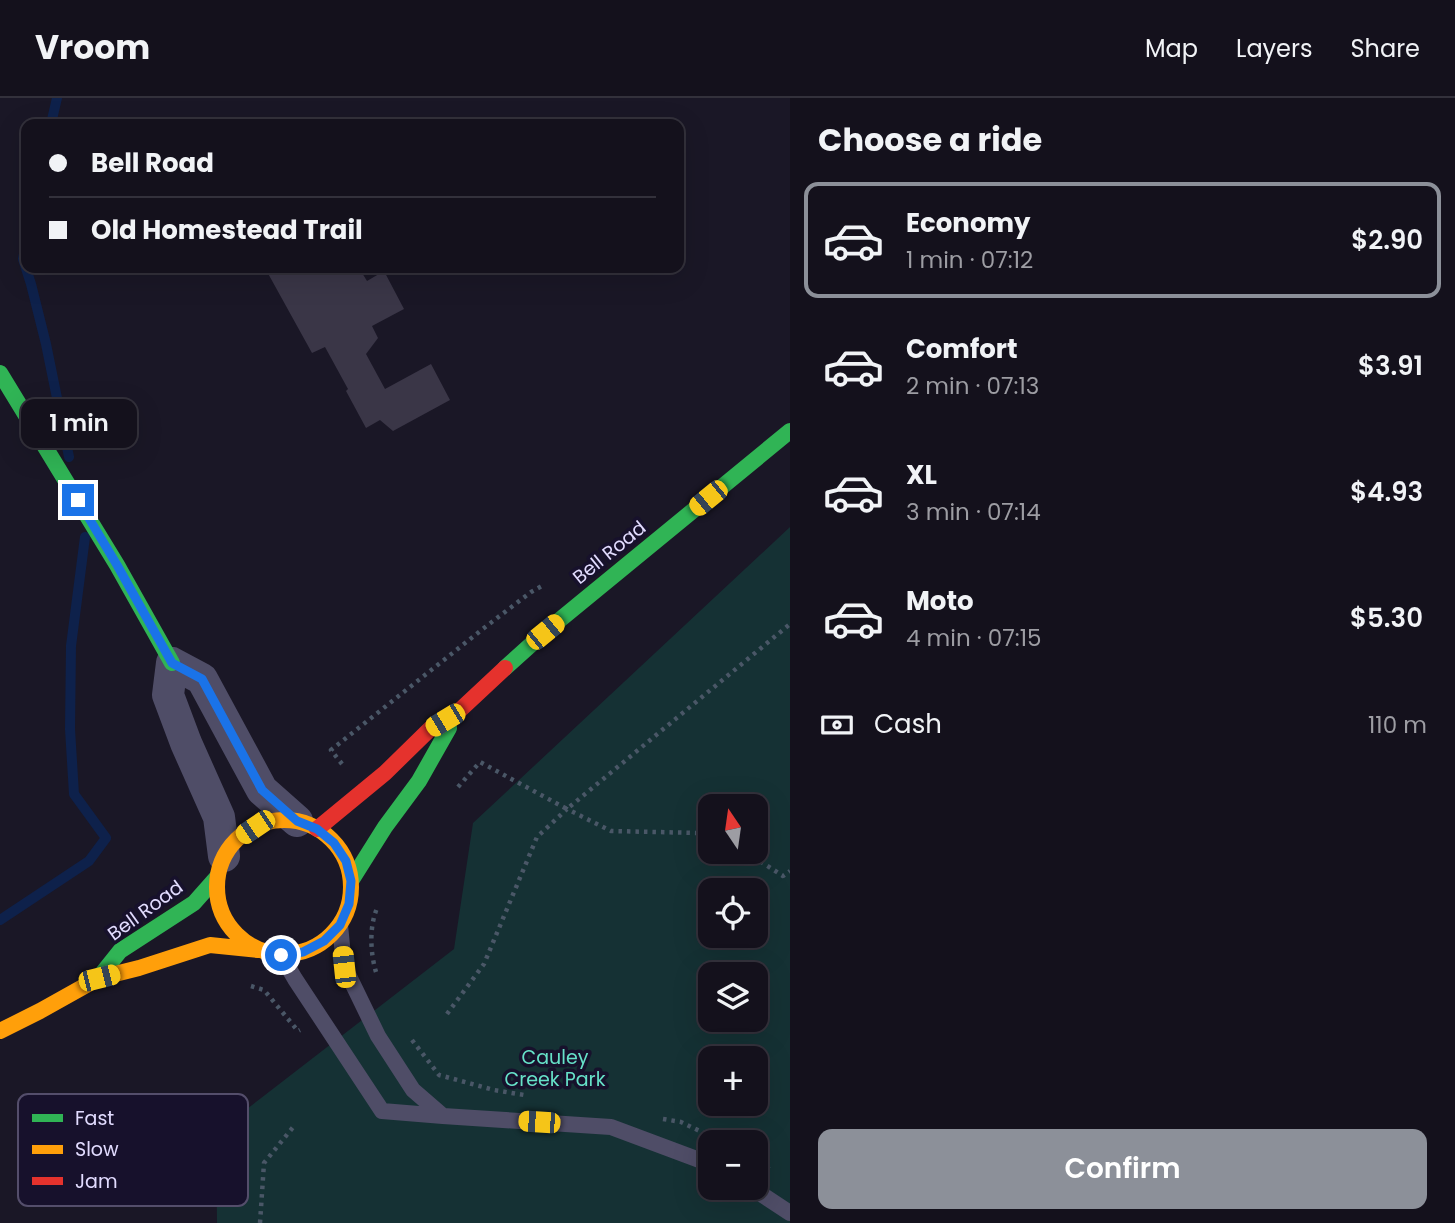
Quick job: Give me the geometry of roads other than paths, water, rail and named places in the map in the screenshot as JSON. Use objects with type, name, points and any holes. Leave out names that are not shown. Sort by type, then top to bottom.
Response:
[{"type":"street","points":[[0,373],[117,565],[172,663],[202,679],[262,790],[334,843],[346,861],[351,881]]},
{"type":"street","name":"Bell Road","points":[[99,978],[120,951],[194,903],[221,867],[237,839],[255,827],[275,821],[307,825],[385,773],[431,728],[459,711],[545,632],[790,431]]},
{"type":"street","points":[[172,663],[168,695],[219,817],[221,867]]},
{"type":"street","name":"Bell Road","points":[[0,1031],[99,978],[210,945],[281,955],[303,952],[324,941],[340,925],[349,904],[351,881],[385,827],[419,781],[459,711]]},
{"type":"street","name":"Bell Road","points":[[221,867],[217,898],[225,920],[239,938],[258,950]]},
{"type":"lane","points":[[340,925],[344,967],[378,1036],[413,1090],[443,1116]]},
{"type":"lane","points":[[281,955],[382,1111],[611,1127],[698,1160]]},
{"type":"lane","points":[[768,1199],[790,1213]]},
{"type":"waterway","points":[[52,119],[57,98]]},
{"type":"waterway","points":[[27,273],[46,344],[69,457]]},
{"type":"waterway","points":[[0,920],[89,861],[106,838],[74,794],[70,729],[71,646],[85,537]]},
{"type":"park label","name":"Cauley Creek Park","points":[[555,1068]]}]
